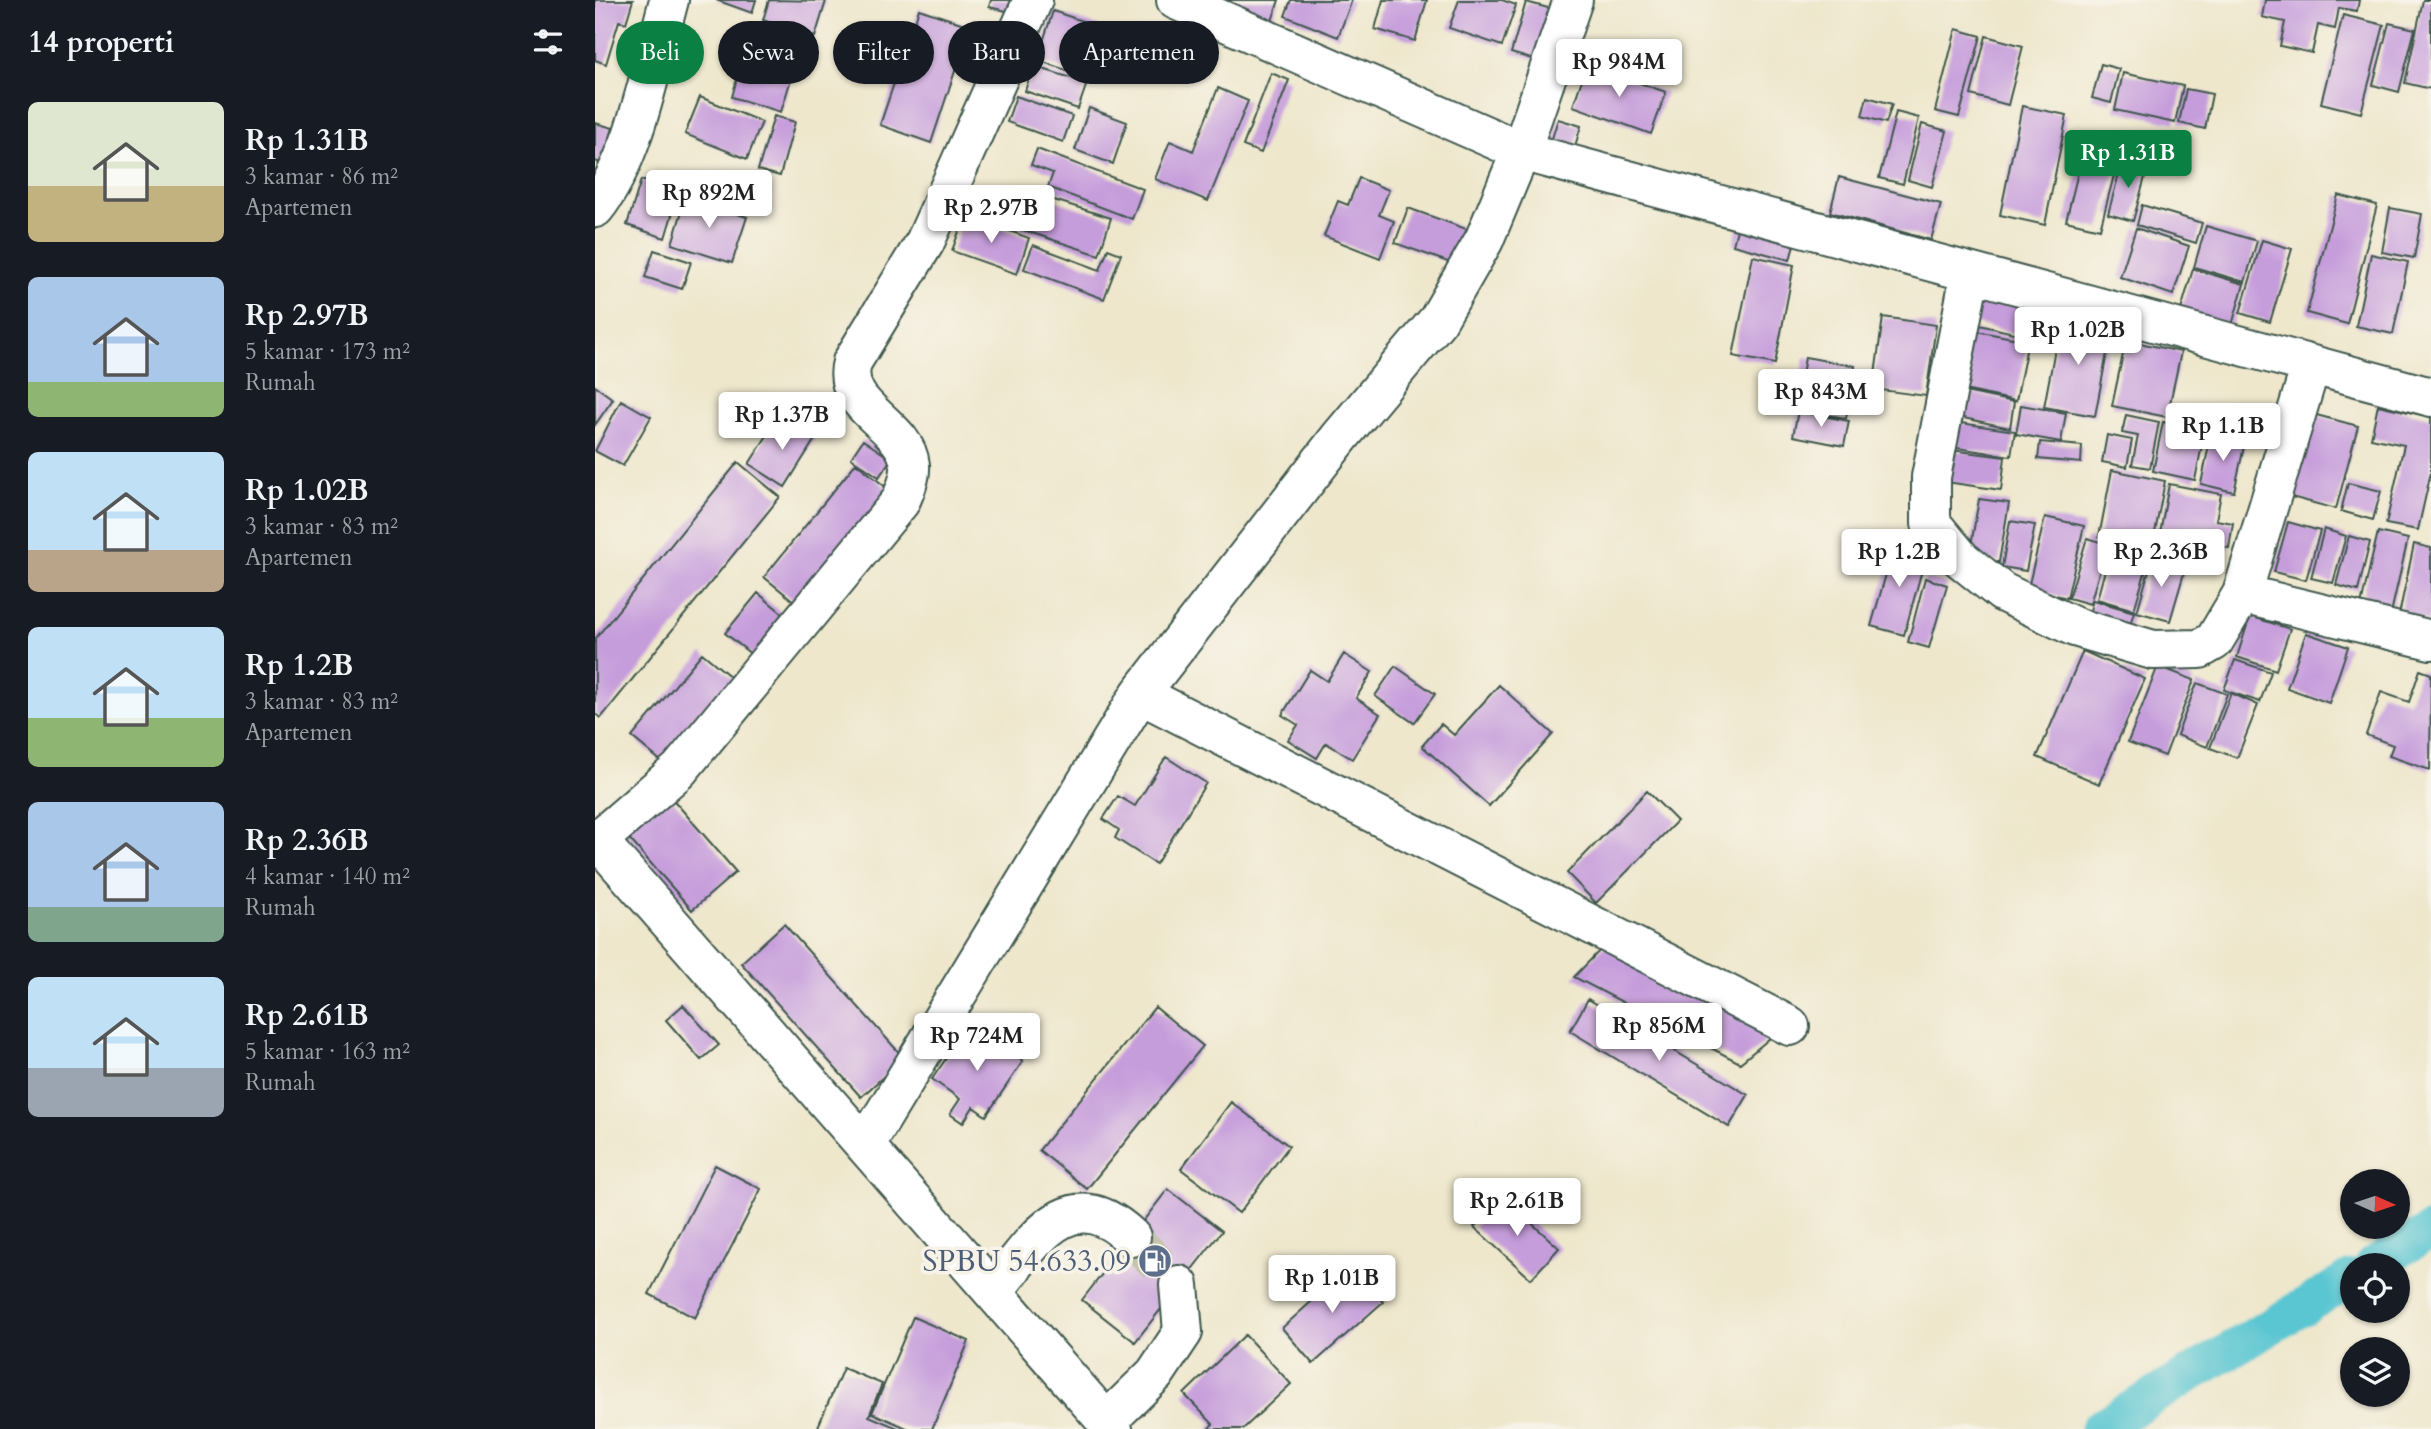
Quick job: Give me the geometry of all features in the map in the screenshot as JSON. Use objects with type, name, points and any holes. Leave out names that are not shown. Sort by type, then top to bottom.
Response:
[{"type":"street","points":[[595,208],[615,178],[629,141],[669,0]]},
{"type":"street","points":[[1033,0],[925,242],[852,362],[849,374],[857,397],[905,446],[910,467],[901,502],[679,770],[596,839],[1110,1425],[1155,1374],[1183,1332],[1179,1285]]},
{"type":"street","points":[[1176,0],[1521,151],[2431,397]]},
{"type":"street","points":[[866,1144],[1140,694],[1340,437],[1438,320],[1484,240],[1521,151],[1573,0]]},
{"type":"street","points":[[1970,274],[1931,477],[1931,523],[1938,535],[2002,592],[2075,627],[2153,650],[2200,649],[2214,641],[2242,594],[2311,365]]},
{"type":"street","points":[[2242,594],[2431,640]]},
{"type":"street","points":[[1140,694],[1790,1026]]},
{"type":"street","points":[[994,1291],[1034,1242],[1061,1218],[1081,1213],[1103,1215],[1131,1237]]},
{"type":"building","points":[[595,0],[633,0],[627,21],[616,21],[616,31],[606,64],[595,60]]},
{"type":"building","points":[[716,0],[756,0],[752,13]]},
{"type":"building","points":[[769,0],[826,1],[819,24],[819,21],[763,20]]},
{"type":"building","points":[[991,0],[1028,0],[1024,15],[989,7]]},
{"type":"building","points":[[1202,0],[1279,0],[1271,24]]},
{"type":"building","points":[[1291,0],[1352,0],[1338,37],[1285,16]]},
{"type":"building","points":[[1383,0],[1427,0],[1415,41],[1375,29]]},
{"type":"building","points":[[1459,0],[1502,0],[1516,5],[1502,46],[1449,28]]},
{"type":"building","points":[[2265,0],[2359,0],[2357,11],[2339,8],[2335,29],[2318,25],[2312,53],[2280,46],[2285,22],[2262,17]]},
{"type":"building","points":[[2423,0],[2431,0],[2431,89],[2405,83]]},
{"type":"building","points":[[1526,2],[1559,11],[1545,63],[1511,53]]},
{"type":"building","points":[[919,9],[955,21],[948,21],[948,84],[951,84],[931,143],[880,125],[894,84],[934,84],[934,21],[915,21]]},
{"type":"building","points":[[1053,11],[1082,21],[1059,21],[1059,68],[1045,63],[1045,36]]},
{"type":"building","points":[[2343,15],[2384,25],[2361,113],[2321,103]]},
{"type":"building","points":[[2389,23],[2415,29],[2399,92],[2373,85]]},
{"type":"building","points":[[1956,29],[1981,36],[1959,117],[1935,111]]},
{"type":"building","points":[[1986,36],[2023,46],[2008,105],[1971,95]]},
{"type":"building","points":[[2101,64],[2119,69],[2111,103],[2092,98]]},
{"type":"building","points":[[1587,65],[1666,92],[1651,134],[1573,106]]},
{"type":"building","points":[[1045,70],[1059,74],[1059,84],[1087,84],[1078,109],[1025,91],[1027,84],[1045,84]]},
{"type":"building","points":[[1271,73],[1289,80],[1261,153],[1243,146]]},
{"type":"building","points":[[2123,73],[2183,86],[2175,123],[2115,110]]},
{"type":"building","points":[[736,84],[789,84],[781,112],[732,97]]},
{"type":"building","points":[[1218,88],[1248,101],[1208,201],[1155,179],[1170,141],[1193,151]]},
{"type":"building","points":[[2186,89],[2212,94],[2205,129],[2179,123]]},
{"type":"building","points":[[1016,96],[1072,116],[1063,142],[1007,122]]},
{"type":"building","points":[[700,97],[762,122],[747,159],[685,134]]},
{"type":"building","points":[[1867,97],[1892,104],[1886,123],[1862,116]]},
{"type":"building","points":[[2022,106],[2067,115],[2045,225],[2000,215]]},
{"type":"building","points":[[1089,108],[1127,122],[1113,164],[1075,150]]},
{"type":"building","points":[[1896,112],[1919,118],[1903,184],[1879,178]]},
{"type":"building","points":[[774,116],[795,122],[780,176],[758,170]]},
{"type":"building","points":[[1558,119],[1581,126],[1573,153],[1550,145]]},
{"type":"building","points":[[595,123],[613,128],[603,164],[595,161]]},
{"type":"building","points":[[1922,124],[1947,131],[1932,187],[1908,180]]},
{"type":"building","points":[[2084,148],[2119,156],[2100,229],[2066,221]]},
{"type":"building","points":[[1037,149],[1143,189],[1132,219],[1048,187],[1053,173],[1031,165]]},
{"type":"building","points":[[2123,159],[2148,166],[2133,221],[2108,214]]},
{"type":"building","points":[[1839,177],[1941,204],[1931,240],[1830,212]]},
{"type":"building","points":[[1359,178],[1389,190],[1379,215],[1394,221],[1380,258],[1324,236],[1338,201],[1348,205]]},
{"type":"building","points":[[641,180],[679,192],[665,238],[627,225]]},
{"type":"building","points":[[1032,193],[1111,218],[1099,255],[1020,229]]},
{"type":"building","points":[[2338,195],[2377,205],[2347,324],[2307,313]]},
{"type":"building","points":[[686,198],[747,217],[732,263],[672,244]]},
{"type":"building","points":[[2142,205],[2202,223],[2196,243],[2137,225]]},
{"type":"building","points":[[1408,208],[1472,231],[1459,266],[1395,243]]},
{"type":"building","points":[[2390,208],[2422,214],[2414,258],[2382,252]]},
{"type":"building","points":[[965,215],[1029,238],[1017,274],[952,251]]},
{"type":"building","points":[[1740,218],[1797,233],[1790,260],[1733,245]]},
{"type":"building","points":[[2206,226],[2257,241],[2245,282],[2194,267]]},
{"type":"building","points":[[2136,228],[2189,246],[2173,295],[2120,277]]},
{"type":"building","points":[[2262,240],[2292,249],[2270,322],[2240,313]]},
{"type":"building","points":[[1033,245],[1100,270],[1108,249],[1121,254],[1104,299],[1024,269]]},
{"type":"building","points":[[654,250],[691,262],[682,289],[645,277]]},
{"type":"building","points":[[2371,254],[2408,262],[2393,334],[2356,326]]},
{"type":"building","points":[[1753,256],[1794,265],[1775,364],[1733,356]]},
{"type":"building","points":[[2193,269],[2244,284],[2232,325],[2181,310]]},
{"type":"building","points":[[1975,287],[2034,301],[2026,336],[1967,322]]},
{"type":"building","points":[[1883,317],[1936,325],[1926,396],[1873,389]]},
{"type":"building","points":[[2061,317],[2112,327],[2095,416],[2044,407]]},
{"type":"building","points":[[1971,330],[2028,341],[2016,401],[1960,389]]},
{"type":"building","points":[[2126,340],[2181,352],[2167,417],[2112,406]]},
{"type":"building","points":[[1805,357],[1855,366],[1846,418],[1796,410]]},
{"type":"building","points":[[595,386],[613,399],[595,425]]},
{"type":"building","points":[[1951,389],[2014,402],[2010,428],[1945,414]]},
{"type":"building","points":[[621,400],[651,417],[623,466],[595,451]]},
{"type":"building","points":[[2021,405],[2066,413],[2061,442],[2016,434]]},
{"type":"building","points":[[2378,405],[2431,417],[2431,472],[2418,530],[2386,524],[2404,445],[2371,438]]},
{"type":"building","points":[[1798,411],[1849,421],[1844,446],[1793,436]]},
{"type":"building","points":[[2305,412],[2358,426],[2336,509],[2284,495]]},
{"type":"building","points":[[2126,415],[2159,422],[2150,468],[2132,465],[2138,436],[2122,433]]},
{"type":"building","points":[[779,417],[815,439],[785,487],[749,464]]},
{"type":"building","points":[[1954,422],[2015,431],[2011,456],[1950,447]]},
{"type":"building","points":[[2163,422],[2205,430],[2195,480],[2153,471]]},
{"type":"building","points":[[2107,435],[2132,440],[2127,467],[2102,462]]},
{"type":"building","points":[[2211,435],[2245,442],[2234,492],[2201,484]]},
{"type":"building","points":[[863,440],[891,459],[879,477],[851,458]]},
{"type":"building","points":[[2040,442],[2082,446],[2081,463],[2038,459]]},
{"type":"building","points":[[1951,450],[2005,457],[2001,490],[1946,482]]},
{"type":"building","points":[[738,462],[780,497],[601,718],[595,714],[595,639]]},
{"type":"building","points":[[856,463],[898,497],[806,611],[764,577]]},
{"type":"building","points":[[2112,470],[2165,481],[2152,548],[2099,537]]},
{"type":"building","points":[[2348,483],[2381,491],[2373,520],[2341,511]]},
{"type":"building","points":[[2169,484],[2221,494],[2216,520],[2233,523],[2229,548],[2211,544],[2209,555],[2158,545]]},
{"type":"building","points":[[1979,499],[2009,503],[1999,562],[1969,557]]},
{"type":"building","points":[[2045,517],[2084,526],[2067,598],[2028,588]]},
{"type":"building","points":[[2010,521],[2035,525],[2026,571],[2002,567]]},
{"type":"building","points":[[2288,522],[2320,531],[2306,580],[2274,572]]},
{"type":"building","points":[[2324,529],[2346,536],[2333,583],[2311,578]]},
{"type":"building","points":[[2378,532],[2408,539],[2391,613],[2361,605]]},
{"type":"building","points":[[2349,536],[2370,542],[2358,591],[2336,585]]},
{"type":"building","points":[[2087,538],[2107,544],[2090,604],[2069,598]]},
{"type":"building","points":[[1895,543],[1927,552],[1904,635],[1871,626]]},
{"type":"building","points":[[2414,544],[2431,548],[2431,622],[2399,615]]},
{"type":"building","points":[[2112,545],[2150,556],[2134,610],[2097,599]]},
{"type":"building","points":[[2153,556],[2186,566],[2170,621],[2137,612]]},
{"type":"building","points":[[1925,578],[1947,585],[1929,648],[1908,642]]},
{"type":"building","points":[[758,593],[794,623],[762,663],[725,633]]},
{"type":"building","points":[[2093,600],[2134,612],[2127,634],[2087,621]]},
{"type":"building","points":[[2250,616],[2290,629],[2276,670],[2237,657]]},
{"type":"building","points":[[2306,633],[2348,647],[2329,703],[2287,688]]},
{"type":"building","points":[[2083,651],[2145,679],[2099,784],[2037,757]]},
{"type":"building","points":[[702,653],[744,688],[674,772],[632,737]]},
{"type":"building","points":[[1344,654],[1372,672],[1356,698],[1380,714],[1352,759],[1326,743],[1317,758],[1288,740],[1298,725],[1282,715],[1310,670],[1327,681]]},
{"type":"building","points":[[2235,660],[2271,672],[2260,702],[2224,690]]},
{"type":"building","points":[[1395,666],[1435,694],[1414,723],[1375,696]]},
{"type":"building","points":[[2158,666],[2194,680],[2165,756],[2128,742]]},
{"type":"building","points":[[2420,670],[2431,674],[2430,770],[2389,756],[2393,745],[2366,735],[2381,692],[2409,702]]},
{"type":"building","points":[[2197,683],[2227,694],[2207,747],[2177,735]]},
{"type":"building","points":[[1499,685],[1553,734],[1489,806],[1422,746],[1441,724],[1454,735]]},
{"type":"building","points":[[2231,693],[2258,705],[2237,758],[2210,748]]},
{"type":"building","points":[[1166,757],[1206,783],[1156,864],[1115,838],[1119,830],[1103,819],[1118,796],[1135,806]]},
{"type":"building","points":[[663,788],[736,872],[692,910],[618,826]]},
{"type":"building","points":[[1647,791],[1677,821],[1596,903],[1567,873]]},
{"type":"building","points":[[784,924],[904,1058],[861,1097],[741,963]]},
{"type":"building","points":[[1604,946],[1775,1034],[1740,1063],[1574,977]]},
{"type":"building","points":[[1588,999],[1748,1095],[1729,1127],[1570,1031]]},
{"type":"building","points":[[683,1005],[719,1045],[701,1060],[666,1020]]},
{"type":"building","points":[[1155,1007],[1203,1046],[1087,1189],[1039,1150]]},
{"type":"building","points":[[970,1024],[1023,1061],[986,1116],[973,1107],[963,1123],[950,1114],[960,1099],[932,1079]]},
{"type":"building","points":[[1231,1102],[1289,1146],[1239,1213],[1181,1169]]},
{"type":"building","points":[[715,1165],[761,1189],[695,1318],[649,1294]]},
{"type":"building","name":"SPBU 54.633.09","points":[[1168,1189],[1222,1231],[1135,1342],[1082,1300]]},
{"type":"building","points":[[1502,1196],[1559,1248],[1531,1279],[1474,1227]]},
{"type":"building","points":[[1351,1266],[1383,1302],[1313,1364],[1282,1328]]},
{"type":"building","points":[[913,1317],[969,1341],[932,1429],[909,1429],[872,1413]]},
{"type":"building","points":[[1245,1335],[1291,1384],[1243,1429],[1208,1429],[1213,1424],[1184,1394]]},
{"type":"building","points":[[843,1368],[882,1384],[869,1416],[900,1429],[817,1429]]},
{"type":"waterway","points":[[2393,1253],[2431,1231]]},
{"type":"waterway","points":[[2098,1429],[2340,1285]]},
{"type":"tunnel","points":[[1131,1237],[1179,1285]]},
{"type":"place","name":"SPBU 54.633.09","points":[[1155,1261]]}]
